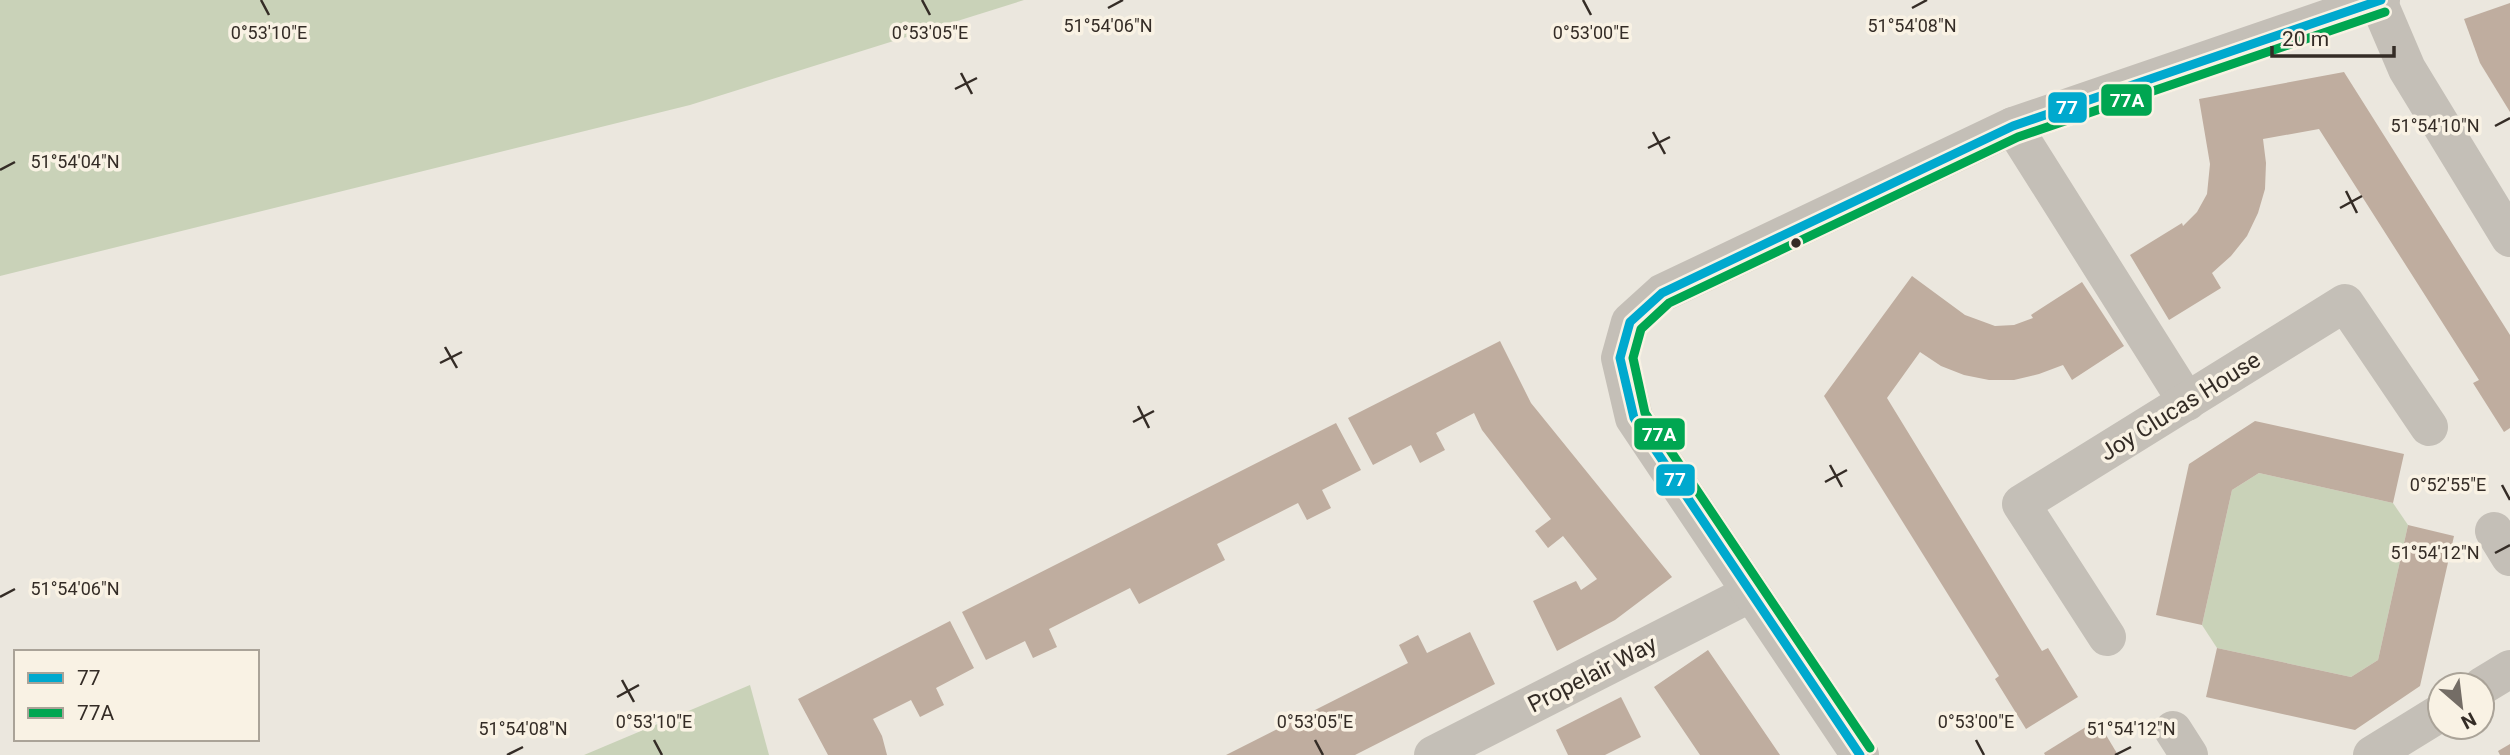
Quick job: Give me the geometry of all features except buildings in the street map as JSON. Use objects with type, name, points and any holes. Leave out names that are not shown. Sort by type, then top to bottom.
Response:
[{"type":"street","points":[[1860,755],[1634,418],[1620,358],[1630,322],[1662,293],[2013,126],[2379,0],[2407,69],[2510,237]]},
{"type":"street","points":[[2013,126],[2187,402]]},
{"type":"street","name":"Joy Clucas House","points":[[2107,637],[2021,504],[2345,303],[2428,427]]},
{"type":"street","name":"Propelair Way","points":[[1433,755],[1752,593]]},
{"type":"street","points":[[2393,750],[2426,724]]},
{"type":"green space","points":[[0,0],[1024,0],[690,105],[0,276]]},
{"type":"green space","points":[[2259,473],[2393,503],[2408,525],[2378,660],[2351,677],[2217,648],[2202,625],[2232,490]]},
{"type":"green space","points":[[750,685],[769,755],[584,755]]},
{"type":"transit line","name":"77","points":[[1860,755],[1634,418],[1620,358],[1630,322],[1662,293],[2013,126],[2381,0]]},
{"type":"transit line","name":"77A","points":[[1870,748],[1645,413],[1633,358],[1641,329],[1669,303],[2018,137],[2385,12]]}]
